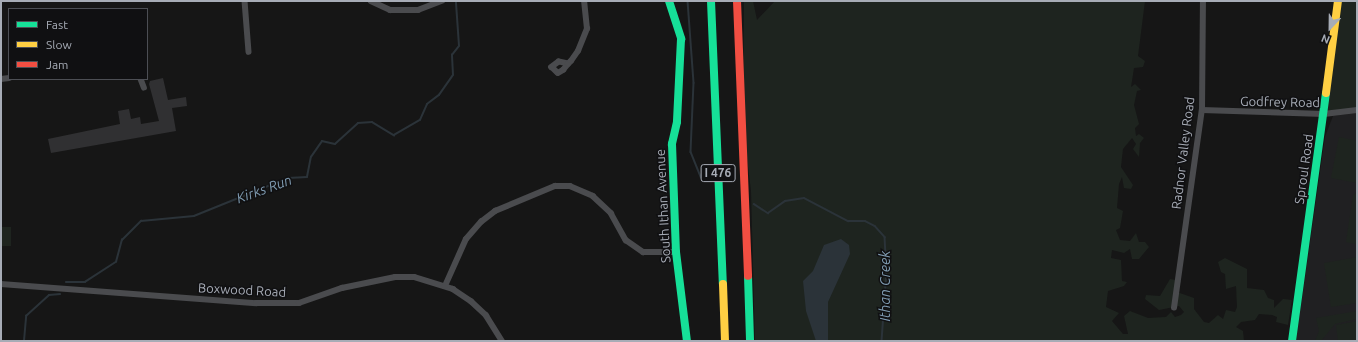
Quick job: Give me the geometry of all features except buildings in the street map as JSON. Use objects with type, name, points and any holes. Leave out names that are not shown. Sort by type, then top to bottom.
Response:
[{"type":"main road","name":"South Ithan Avenue","points":[[669,1],[681,39],[677,122],[672,144],[676,252],[687,341]]},
{"type":"main road","name":"I 476","points":[[711,1],[725,341]]},
{"type":"main road","name":"I 476","points":[[737,1],[750,341]]},
{"type":"main road","name":"Sproul Road","points":[[1292,341],[1324,114],[1338,1]]},
{"type":"street","points":[[245,1],[249,52]]},
{"type":"street","points":[[371,1],[390,10],[418,10],[442,1]]},
{"type":"street","points":[[568,64],[587,29],[584,1]]},
{"type":"street","name":"Radnor Valley Road","points":[[1174,308],[1202,110],[1203,1]]},
{"type":"street","points":[[141,80],[144,87]]},
{"type":"street","name":"Godfrey Road","points":[[1202,110],[1324,114],[1357,110]]},
{"type":"street","points":[[445,286],[466,239],[481,222],[495,211],[555,186],[570,186],[593,196],[611,213],[626,240],[643,252],[676,252]]},
{"type":"street","name":"Boxwood Road","points":[[1,284],[256,304],[299,303],[342,288],[395,277],[414,277],[445,286],[486,315],[502,341]]},
{"type":"shaded area","points":[[744,1],[753,1],[757,20],[775,1],[1145,1],[1138,56],[1145,61],[1143,67],[1134,68],[1131,87],[1135,84],[1141,90],[1137,91],[1134,105],[1139,124],[1135,128],[1136,136],[1139,134],[1144,138],[1140,143],[1139,157],[1133,149],[1136,144],[1132,138],[1123,149],[1121,167],[1133,185],[1131,189],[1124,188],[1122,177],[1119,184],[1117,208],[1123,211],[1120,228],[1116,230],[1120,240],[1130,241],[1136,233],[1139,242],[1145,242],[1149,247],[1139,259],[1132,259],[1130,249],[1124,253],[1112,250],[1111,258],[1121,260],[1122,281],[1127,282],[1124,286],[1108,291],[1106,307],[1119,313],[1112,321],[1123,334],[1128,334],[1124,316],[1130,311],[1148,318],[1166,317],[1171,312],[1175,317],[1181,315],[1184,312],[1179,306],[1159,310],[1145,299],[1146,295],[1160,296],[1170,279],[1181,281],[1177,292],[1194,298],[1194,309],[1204,322],[1209,323],[1218,315],[1223,319],[1226,310],[1235,312],[1237,307],[1236,286],[1226,289],[1225,274],[1221,272],[1218,262],[1225,258],[1247,269],[1247,288],[1264,290],[1268,298],[1274,300],[1274,308],[1283,299],[1292,300],[1288,325],[1276,322],[1277,317],[1272,315],[1259,314],[1255,320],[1241,322],[1236,327],[1243,331],[1244,341],[755,341],[751,191],[743,125]]},
{"type":"shaded area","points":[[1338,1],[1357,1],[1357,110],[1324,114]]},
{"type":"shaded area","points":[[1357,113],[1357,341],[1296,341],[1325,137],[1333,116]]},
{"type":"shaded area","points":[[1339,137],[1357,141],[1357,183],[1331,178]]},
{"type":"shaded area","points":[[1357,192],[1357,244],[1355,244],[1346,242],[1353,195]]},
{"type":"shaded area","points":[[2,227],[11,227],[11,246],[2,246]]},
{"type":"shaded area","points":[[841,239],[849,245],[850,254],[828,302],[828,341],[816,341],[806,311],[803,281],[813,271],[824,245]]},
{"type":"shaded area","points":[[1357,257],[1357,303],[1331,307],[1324,263]]},
{"type":"shaded area","points":[[1357,311],[1357,319],[1335,324],[1321,341],[1315,341],[1319,331],[1316,318]]},
{"type":"shaded area","points":[[1357,321],[1357,341],[1338,341],[1336,325]]},
{"type":"waterway","name":"Ithan Creek","points":[[688,1],[694,83],[691,152],[701,177]]},
{"type":"waterway","name":"Kirks Run","points":[[66,282],[85,282],[116,262],[122,240],[141,221],[194,216],[288,178],[307,177],[311,157],[322,141],[335,144],[358,123],[372,122],[394,135],[420,120],[427,104],[439,95],[453,75],[452,55],[459,46],[456,3]]},
{"type":"waterway","name":"Ithan Creek","points":[[754,204],[768,213],[785,201],[804,198],[848,221],[865,221],[875,226],[885,237],[887,270],[882,341]]},
{"type":"waterway","name":"Kirks Run","points":[[24,341],[26,316],[49,295],[60,294]]},
{"type":"traffic: fast","points":[[669,1],[681,39],[677,122],[672,144],[676,252],[687,341]]},
{"type":"traffic: fast","points":[[711,1],[723,284]]},
{"type":"traffic: fast","points":[[1292,341],[1326,93]]},
{"type":"traffic: fast","points":[[748,276],[750,341]]},
{"type":"traffic: slow","points":[[1326,93],[1338,1]]},
{"type":"traffic: slow","points":[[723,284],[725,341]]},
{"type":"traffic: jam","points":[[737,1],[748,276]]}]
